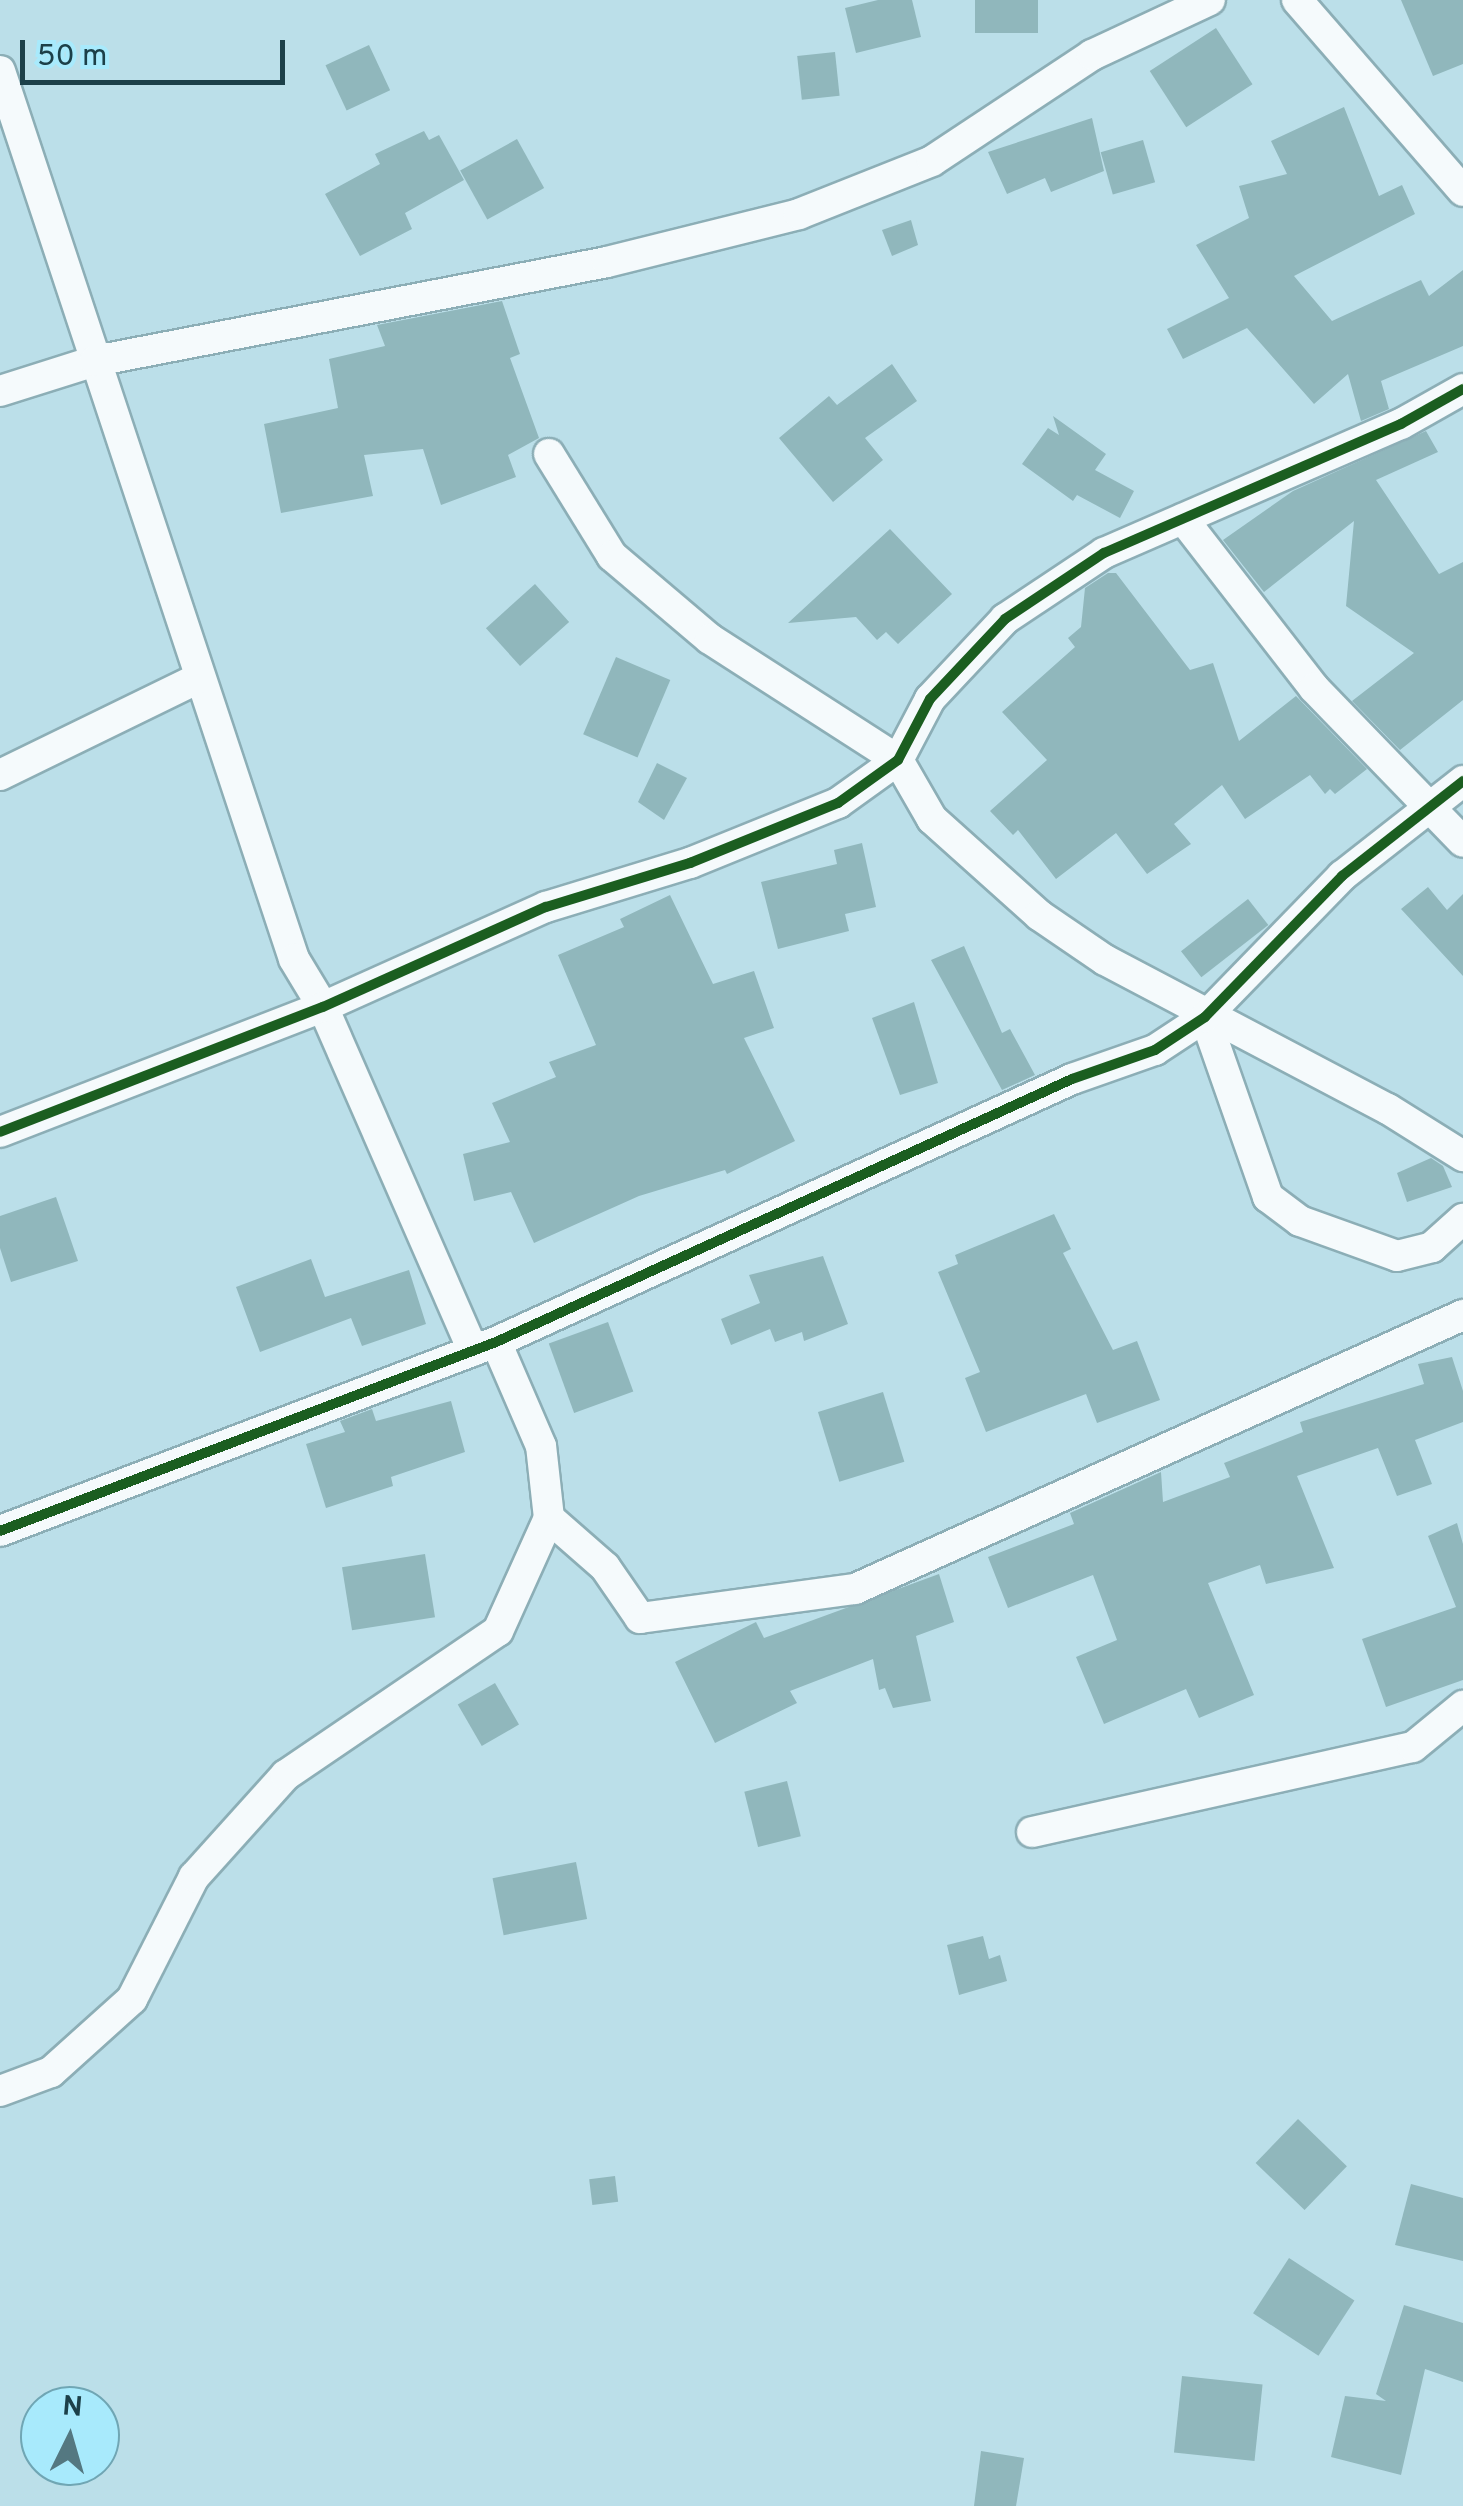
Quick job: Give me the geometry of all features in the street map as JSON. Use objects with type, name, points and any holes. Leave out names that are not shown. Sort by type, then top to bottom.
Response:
[{"type":"street","points":[[0,392],[95,360],[606,262],[798,214],[932,162],[1092,56],[1210,0]]},
{"type":"street","points":[[1296,0],[1463,191]]},
{"type":"street","points":[[0,71],[294,959],[323,1006],[484,1347],[541,1446],[549,1518],[498,1632],[286,1775],[194,1877],[132,2000],[51,2072],[0,2091]]},
{"type":"street","points":[[0,1132],[323,1006],[546,907],[690,863],[838,803],[898,760],[930,699],[1005,618],[1104,553],[1400,424],[1463,389]]},
{"type":"street","points":[[549,454],[612,556],[710,638],[898,760],[932,819],[1039,915],[1205,1017],[1388,1108],[1463,1156]]},
{"type":"street","points":[[1183,519],[1314,688],[1463,842]]},
{"type":"street","points":[[0,775],[199,678]]},
{"type":"street","points":[[0,1531],[484,1347],[1072,1079],[1154,1050],[1205,1017],[1342,876],[1463,781]]},
{"type":"street","points":[[1205,1017],[1268,1197],[1300,1222],[1397,1256],[1432,1246],[1463,1219]]},
{"type":"street","points":[[549,1518],[605,1567],[640,1618],[855,1589],[1463,1315]]},
{"type":"street","points":[[1032,1832],[1413,1747],[1463,1706]]},
{"type":"building","points":[[878,0],[912,0],[921,37],[856,53],[845,8]]},
{"type":"building","points":[[975,0],[1038,0],[1038,33],[975,33]]},
{"type":"building","points":[[1401,0],[1463,0],[1463,64],[1433,76]]},
{"type":"building","points":[[1216,28],[1252,84],[1186,127],[1150,71]]},
{"type":"building","points":[[369,45],[390,90],[347,111],[325,65]]},
{"type":"building","points":[[835,52],[840,96],[802,100],[797,56]]},
{"type":"building","points":[[1344,107],[1379,196],[1402,185],[1415,214],[1294,276],[1332,321],[1421,280],[1429,296],[1463,270],[1463,346],[1381,381],[1389,409],[1361,421],[1348,374],[1314,404],[1247,328],[1183,359],[1167,329],[1229,298],[1196,245],[1249,218],[1239,186],[1287,174],[1271,141]]},
{"type":"building","points":[[1092,118],[1104,171],[1051,192],[1045,178],[1007,194],[988,152]]},
{"type":"building","points":[[424,131],[429,140],[439,135],[464,180],[405,213],[412,229],[360,256],[325,194],[380,164],[375,154]]},
{"type":"building","points":[[517,139],[544,188],[487,219],[460,171]]},
{"type":"building","points":[[1143,140],[1155,182],[1113,194],[1101,152]]},
{"type":"building","points":[[911,220],[918,245],[892,256],[882,230]]},
{"type":"building","points":[[502,301],[520,354],[510,358],[539,438],[508,455],[516,477],[441,505],[423,449],[364,455],[373,496],[281,513],[264,424],[338,408],[329,359],[385,346],[377,325]]},
{"type":"building","points":[[892,364],[917,401],[865,438],[883,460],[833,502],[779,438],[829,396],[837,405]]},
{"type":"building","points":[[1053,416],[1106,454],[1095,470],[1134,491],[1120,518],[1077,495],[1073,501],[1022,464],[1048,428],[1059,435]]},
{"type":"building","points":[[1426,431],[1438,452],[1376,480],[1439,574],[1463,562],[1463,700],[1400,750],[1352,701],[1414,653],[1346,606],[1354,521],[1264,592],[1223,540],[1293,491]]},
{"type":"building","points":[[890,529],[952,594],[898,644],[886,632],[877,640],[856,617],[788,623]]},
{"type":"building","points":[[1108,573],[1116,573],[1190,670],[1213,663],[1239,741],[1296,696],[1367,769],[1335,794],[1330,789],[1325,794],[1310,775],[1245,819],[1222,785],[1174,824],[1191,844],[1147,874],[1116,833],[1056,879],[1018,830],[1013,835],[990,811],[1047,760],[1002,712],[1075,647],[1068,638],[1081,627],[1085,588]]},
{"type":"building","points":[[535,584],[569,622],[520,666],[486,628]]},
{"type":"building","points":[[616,657],[670,680],[637,757],[583,734]]},
{"type":"building","points":[[657,763],[687,778],[664,820],[638,802]]},
{"type":"building","points":[[862,843],[876,907],[845,914],[849,931],[778,949],[761,882],[837,864],[834,850]]},
{"type":"building","points":[[1428,887],[1447,910],[1463,894],[1463,976],[1401,909]]},
{"type":"building","points":[[670,895],[713,984],[754,971],[774,1028],[744,1038],[795,1141],[727,1174],[725,1170],[639,1196],[534,1243],[511,1192],[474,1201],[463,1154],[510,1142],[492,1103],[556,1077],[549,1062],[596,1045],[558,955],[624,927],[620,919]]},
{"type":"building","points":[[1248,899],[1268,925],[1201,977],[1181,951]]},
{"type":"building","points":[[964,946],[1002,1033],[1010,1029],[1035,1075],[1002,1090],[931,960]]},
{"type":"building","points":[[914,1002],[938,1083],[900,1095],[872,1018]]},
{"type":"building","points":[[1431,1158],[1443,1166],[1452,1187],[1407,1202],[1397,1173]]},
{"type":"building","points":[[56,1197],[78,1261],[11,1282],[0,1248],[0,1216]]},
{"type":"building","points":[[1054,1214],[1071,1249],[1063,1253],[1113,1350],[1137,1341],[1160,1400],[1097,1423],[1086,1394],[986,1432],[965,1378],[980,1372],[938,1272],[958,1264],[955,1255]]},
{"type":"building","points":[[823,1256],[848,1324],[804,1341],[802,1332],[775,1342],[770,1329],[731,1345],[721,1319],[760,1303],[749,1275]]},
{"type":"building","points":[[311,1259],[325,1297],[409,1270],[426,1324],[362,1346],[351,1318],[260,1352],[236,1287]]},
{"type":"building","points":[[608,1322],[633,1392],[574,1413],[549,1344]]},
{"type":"building","points":[[1452,1357],[1463,1391],[1463,1422],[1415,1440],[1432,1484],[1397,1496],[1378,1448],[1297,1476],[1334,1568],[1266,1584],[1260,1565],[1208,1583],[1254,1695],[1199,1718],[1186,1689],[1104,1724],[1076,1657],[1117,1640],[1093,1575],[1008,1608],[988,1557],[1074,1524],[1070,1513],[1161,1472],[1163,1502],[1230,1477],[1224,1463],[1303,1432],[1300,1422],[1424,1384],[1418,1364]]},
{"type":"building","points":[[883,1392],[904,1462],[839,1482],[818,1412]]},
{"type":"building","points":[[451,1401],[465,1452],[391,1477],[393,1486],[326,1508],[306,1444],[345,1432],[340,1421],[372,1409],[376,1421]]},
{"type":"building","points":[[1457,1523],[1463,1544],[1463,1680],[1386,1707],[1362,1639],[1456,1607],[1428,1536]]},
{"type":"building","points":[[425,1554],[435,1617],[352,1630],[342,1567]]},
{"type":"building","points":[[939,1574],[954,1622],[916,1636],[931,1701],[893,1708],[885,1688],[879,1690],[873,1659],[790,1691],[797,1703],[715,1743],[675,1662],[756,1622],[764,1638]]},
{"type":"building","points":[[495,1683],[519,1725],[482,1746],[458,1704]]},
{"type":"building","points":[[787,1781],[801,1836],[758,1847],[744,1792]]},
{"type":"building","points":[[576,1862],[587,1919],[504,1935],[493,1878]]},
{"type":"building","points":[[983,1936],[989,1959],[1000,1955],[1007,1981],[959,1995],[947,1945]]},
{"type":"building","points":[[1298,2119],[1347,2166],[1305,2210],[1256,2163]]},
{"type":"building","points":[[615,2176],[618,2202],[592,2205],[589,2179]]},
{"type":"building","points":[[1411,2184],[1463,2198],[1463,2261],[1395,2245]]},
{"type":"building","points":[[1289,2258],[1354,2300],[1318,2356],[1253,2313]]},
{"type":"building","points":[[1404,2305],[1463,2323],[1463,2382],[1425,2369],[1401,2475],[1331,2457],[1345,2396],[1386,2401],[1376,2394]]},
{"type":"building","points":[[1182,2376],[1263,2384],[1255,2461],[1174,2453]]},
{"type":"building","points":[[981,2451],[1024,2458],[1016,2506],[974,2506]]},
{"type":"cycle path","points":[[0,1132],[323,1007],[546,907],[690,863],[838,803],[898,760],[930,699],[1005,619],[1104,553],[1401,424],[1463,389]]},
{"type":"cycle path","points":[[0,1531],[496,1342],[1072,1079],[1155,1050],[1205,1017],[1342,876],[1463,781]]}]
